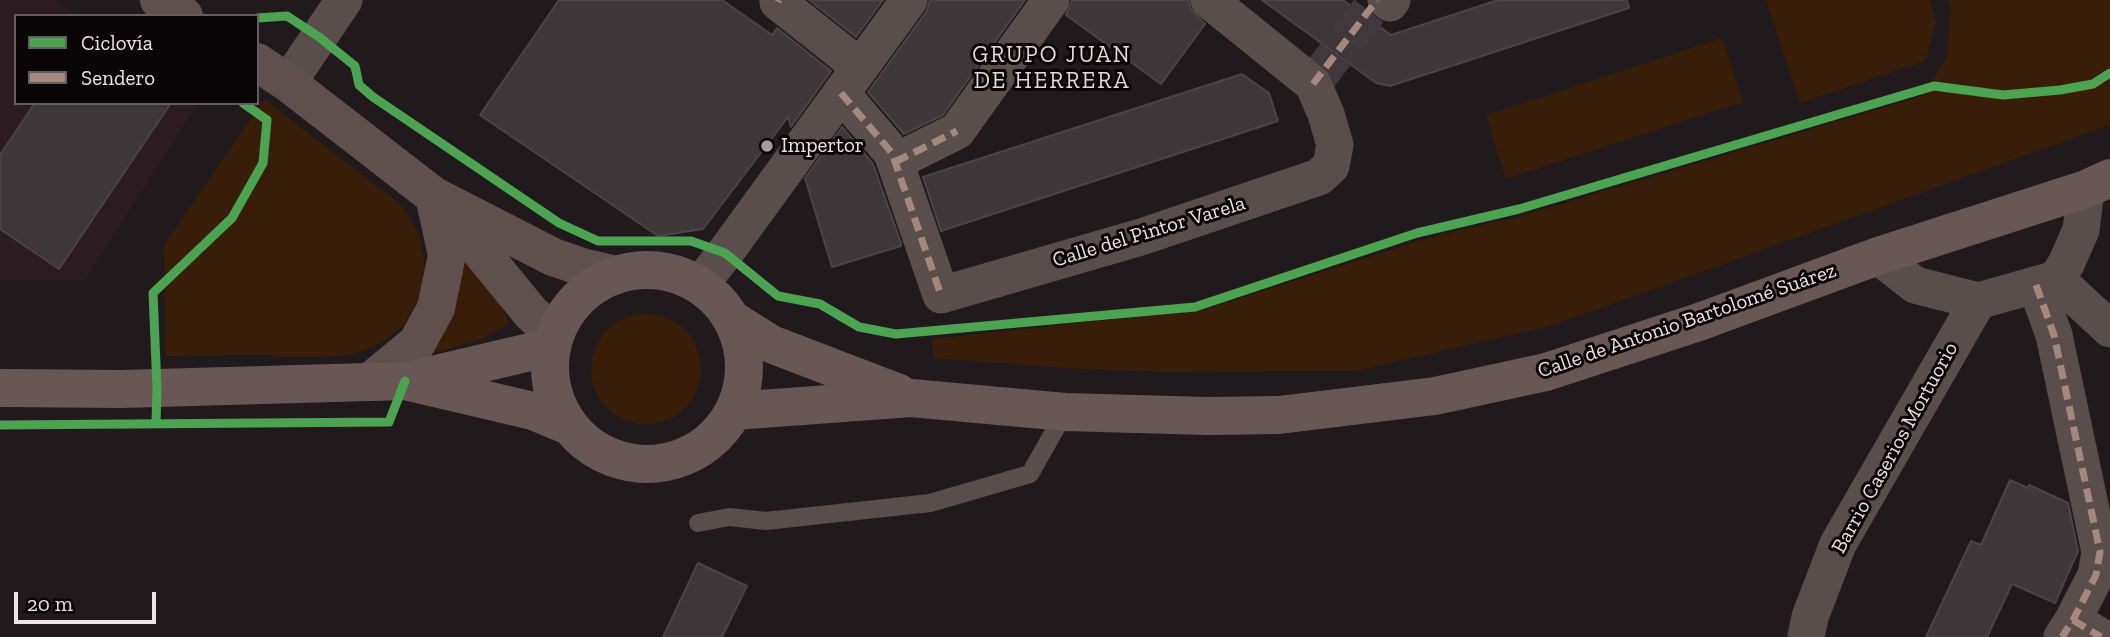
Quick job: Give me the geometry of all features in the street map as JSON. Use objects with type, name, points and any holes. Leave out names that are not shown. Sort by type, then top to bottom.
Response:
[{"type":"main road","points":[[159,0],[181,14]]},
{"type":"main road","points":[[259,63],[434,196],[553,257],[616,275]]},
{"type":"main road","name":"Calle de Antonio Bartolomé Suárez","points":[[734,411],[911,398],[1065,412],[1279,415],[1435,396],[1558,368],[1699,322],[1878,256],[2098,184]]},
{"type":"main road","points":[[434,196],[553,341]]},
{"type":"main road","points":[[388,381],[417,343],[436,308],[447,255],[434,196]]},
{"type":"main road","points":[[645,270],[673,273],[699,285],[718,301],[733,320],[743,350],[744,381],[734,411],[714,438],[686,457],[653,465],[619,461],[590,446],[569,426],[556,401],[550,374],[553,341],[570,308],[591,288],[616,275],[645,270]]},
{"type":"main road","name":"Calle de Antonio Bartolomé Suárez","points":[[733,320],[771,344],[911,398]]},
{"type":"main road","points":[[0,388],[121,389],[388,381],[553,341]]},
{"type":"main road","points":[[388,381],[533,411],[569,426]]},
{"type":"street","points":[[288,83],[344,0]]},
{"type":"street","points":[[699,285],[909,0]]},
{"type":"street","points":[[779,1],[851,80],[895,162],[957,131],[1051,0]]},
{"type":"street","name":"Calle del Pintor Varela","points":[[895,162],[941,295],[1141,237],[1319,177],[1331,166],[1335,145],[1313,84],[1209,0]]},
{"type":"street","points":[[1386,0],[1390,3],[1392,0]]},
{"type":"street","name":"Calle de Antonio Bartolomé Suárez","points":[[2046,282],[2066,264],[2098,184]]},
{"type":"street","points":[[1878,256],[1915,285],[1978,301],[2046,282]]},
{"type":"street","points":[[2046,282],[2110,329]]},
{"type":"street","points":[[2046,282],[2054,335],[2100,552],[2096,575],[2078,631]]},
{"type":"street","name":"Barrio Caserios Mortuorio","points":[[1806,637],[1810,617],[1838,544],[1978,301]]},
{"type":"lane","points":[[698,523],[729,517],[766,522],[930,503],[1030,474],[1065,412]]},
{"type":"shaded area","points":[[0,0],[55,0],[76,14],[14,14],[14,105],[197,105],[85,280],[0,280]]},
{"type":"shaded area","points":[[1766,0],[1930,0],[1936,22],[1925,61],[1800,103]]},
{"type":"shaded area","points":[[1949,0],[2110,0],[2110,125],[1554,325],[1355,371],[1164,372],[933,358],[932,339],[1203,310],[1425,239],[1522,216],[1922,96],[1947,57],[1951,8]]},
{"type":"shaded area","points":[[1722,38],[1743,102],[1506,179],[1486,115]]},
{"type":"shaded area","points":[[264,99],[396,201],[411,221],[421,242],[424,265],[422,287],[414,308],[401,326],[383,341],[360,352],[340,356],[166,356],[164,246]]},
{"type":"shaded area","points":[[466,255],[489,281],[510,324],[477,341],[434,353],[456,306]]},
{"type":"shaded area","points":[[646,314],[667,318],[685,330],[697,348],[701,369],[697,390],[685,408],[667,420],[646,424],[625,420],[607,408],[595,390],[591,369],[595,348],[607,330],[625,318]]},
{"type":"building","points":[[559,0],[722,0],[772,35],[777,28],[831,71],[791,127],[788,117],[703,229],[658,236],[480,115]]},
{"type":"building","points":[[809,0],[883,0],[856,37]]},
{"type":"building","points":[[930,0],[1025,0],[943,115],[904,134],[868,92],[926,12]]},
{"type":"building","points":[[1072,0],[1189,0],[1190,8],[1205,24],[1161,84],[1066,15]]},
{"type":"building","points":[[1262,0],[1343,0],[1391,35],[1498,0],[1627,0],[1629,8],[1390,86],[1376,83]]},
{"type":"building","points":[[1242,74],[1269,93],[1278,121],[941,231],[923,177]]},
{"type":"building","points":[[34,105],[170,105],[59,269],[0,229],[0,155]]},
{"type":"building","points":[[842,127],[873,164],[901,246],[832,267],[805,178]]},
{"type":"building","points":[[2010,480],[2028,488],[2029,485],[2068,503],[2078,551],[2055,603],[2012,584],[1987,637],[1926,637],[1971,541],[1981,545]]},
{"type":"building","points":[[698,563],[747,586],[722,637],[663,637]]},
{"type":"tunnel","points":[[1313,84],[1377,0]]},
{"type":"marked path","points":[[1313,84],[1377,0]]},
{"type":"marked path","points":[[841,93],[892,153],[941,295]]},
{"type":"marked path","points":[[895,162],[957,131]]},
{"type":"marked path","points":[[2036,285],[2054,335],[2100,552],[2096,575],[2062,637]]},
{"type":"marked path","points":[[2073,620],[2101,637]]},
{"type":"cycle path","points":[[259,18],[287,16],[319,37],[355,66],[359,85],[373,97],[559,223],[598,241],[691,241],[725,253],[778,296],[820,304],[859,327],[896,334],[1195,307],[1417,233],[1519,209],[1934,86],[2003,95],[2093,84],[2110,73]]},
{"type":"cycle path","points":[[156,423],[153,293],[232,218],[263,163],[267,120],[246,105]]},
{"type":"cycle path","points":[[0,425],[389,422],[405,381]]},
{"type":"place","name":"Impertor","points":[[767,146]]},
{"type":"district","name":"GRUPO JUAN DE HERRERA","points":[[1052,68]]}]
